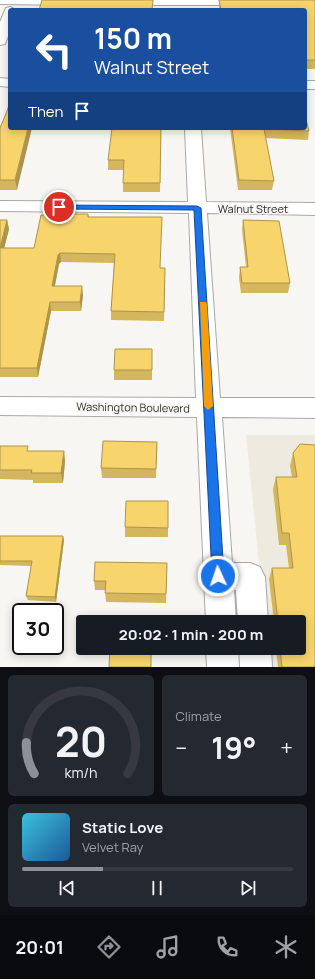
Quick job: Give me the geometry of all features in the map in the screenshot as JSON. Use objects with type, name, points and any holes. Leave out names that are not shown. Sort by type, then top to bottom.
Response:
[{"type":"street","points":[[0,0],[85,1]]},
{"type":"street","points":[[109,1],[186,4],[262,1]]},
{"type":"street","points":[[0,41],[8,17]]},
{"type":"street","points":[[193,130],[221,615]]},
{"type":"street","name":"Walnut Street","points":[[0,206],[315,208]]},
{"type":"street","name":"Washington Boulevard","points":[[0,406],[315,408]]},
{"type":"street","points":[[218,576],[250,577],[253,615]]},
{"type":"street","points":[[222,655],[223,667]]},
{"type":"street","points":[[255,655],[256,667]]},
{"type":"shaded area","points":[[246,435],[315,435],[315,667],[270,667],[269,655],[306,655],[306,615],[264,615]]},
{"type":"building","points":[[42,0],[153,0],[152,8],[40,8]]},
{"type":"building","points":[[219,0],[315,0],[315,60],[307,60],[307,8],[221,8]]},
{"type":"building","points":[[8,108],[8,130],[28,130],[15,180],[0,180],[0,128]]},
{"type":"building","points":[[307,123],[309,131],[286,130],[307,130]]},
{"type":"building","points":[[112,130],[161,130],[160,183],[123,183],[124,160],[108,160]]},
{"type":"building","points":[[232,130],[264,130],[274,181],[239,180]]},
{"type":"building","points":[[70,214],[88,214],[88,217],[162,217],[160,268],[165,268],[164,312],[111,311],[115,254],[60,253],[58,255],[52,286],[82,286],[80,302],[50,302],[37,368],[0,368],[0,248],[34,248],[41,215],[70,216]]},
{"type":"building","points":[[0,220],[7,220],[0,248]]},
{"type":"building","points":[[243,220],[279,221],[290,283],[242,283],[240,267],[248,267]]},
{"type":"building","points":[[115,349],[152,349],[152,370],[114,370]]},
{"type":"building","points":[[103,441],[157,442],[156,469],[101,468]]},
{"type":"building","points":[[300,444],[315,445],[315,667],[282,667],[281,655],[306,655],[306,615],[277,615],[272,568],[293,568],[289,533],[282,533],[276,477],[297,477],[293,453]]},
{"type":"building","points":[[0,446],[28,446],[27,451],[64,451],[61,473],[31,473],[32,470],[0,470]]},
{"type":"building","points":[[126,501],[168,501],[168,528],[125,527]]},
{"type":"building","points":[[0,536],[63,536],[55,597],[26,596],[32,561],[0,561]]},
{"type":"building","points":[[95,562],[167,563],[166,594],[105,593],[106,581],[94,581]]},
{"type":"building","points":[[110,655],[151,655],[151,667],[109,667]]},
{"type":"slow traffic","points":[[203,305],[208,406]]},
{"type":"route","points":[[59,207],[197,208],[218,576]]}]
